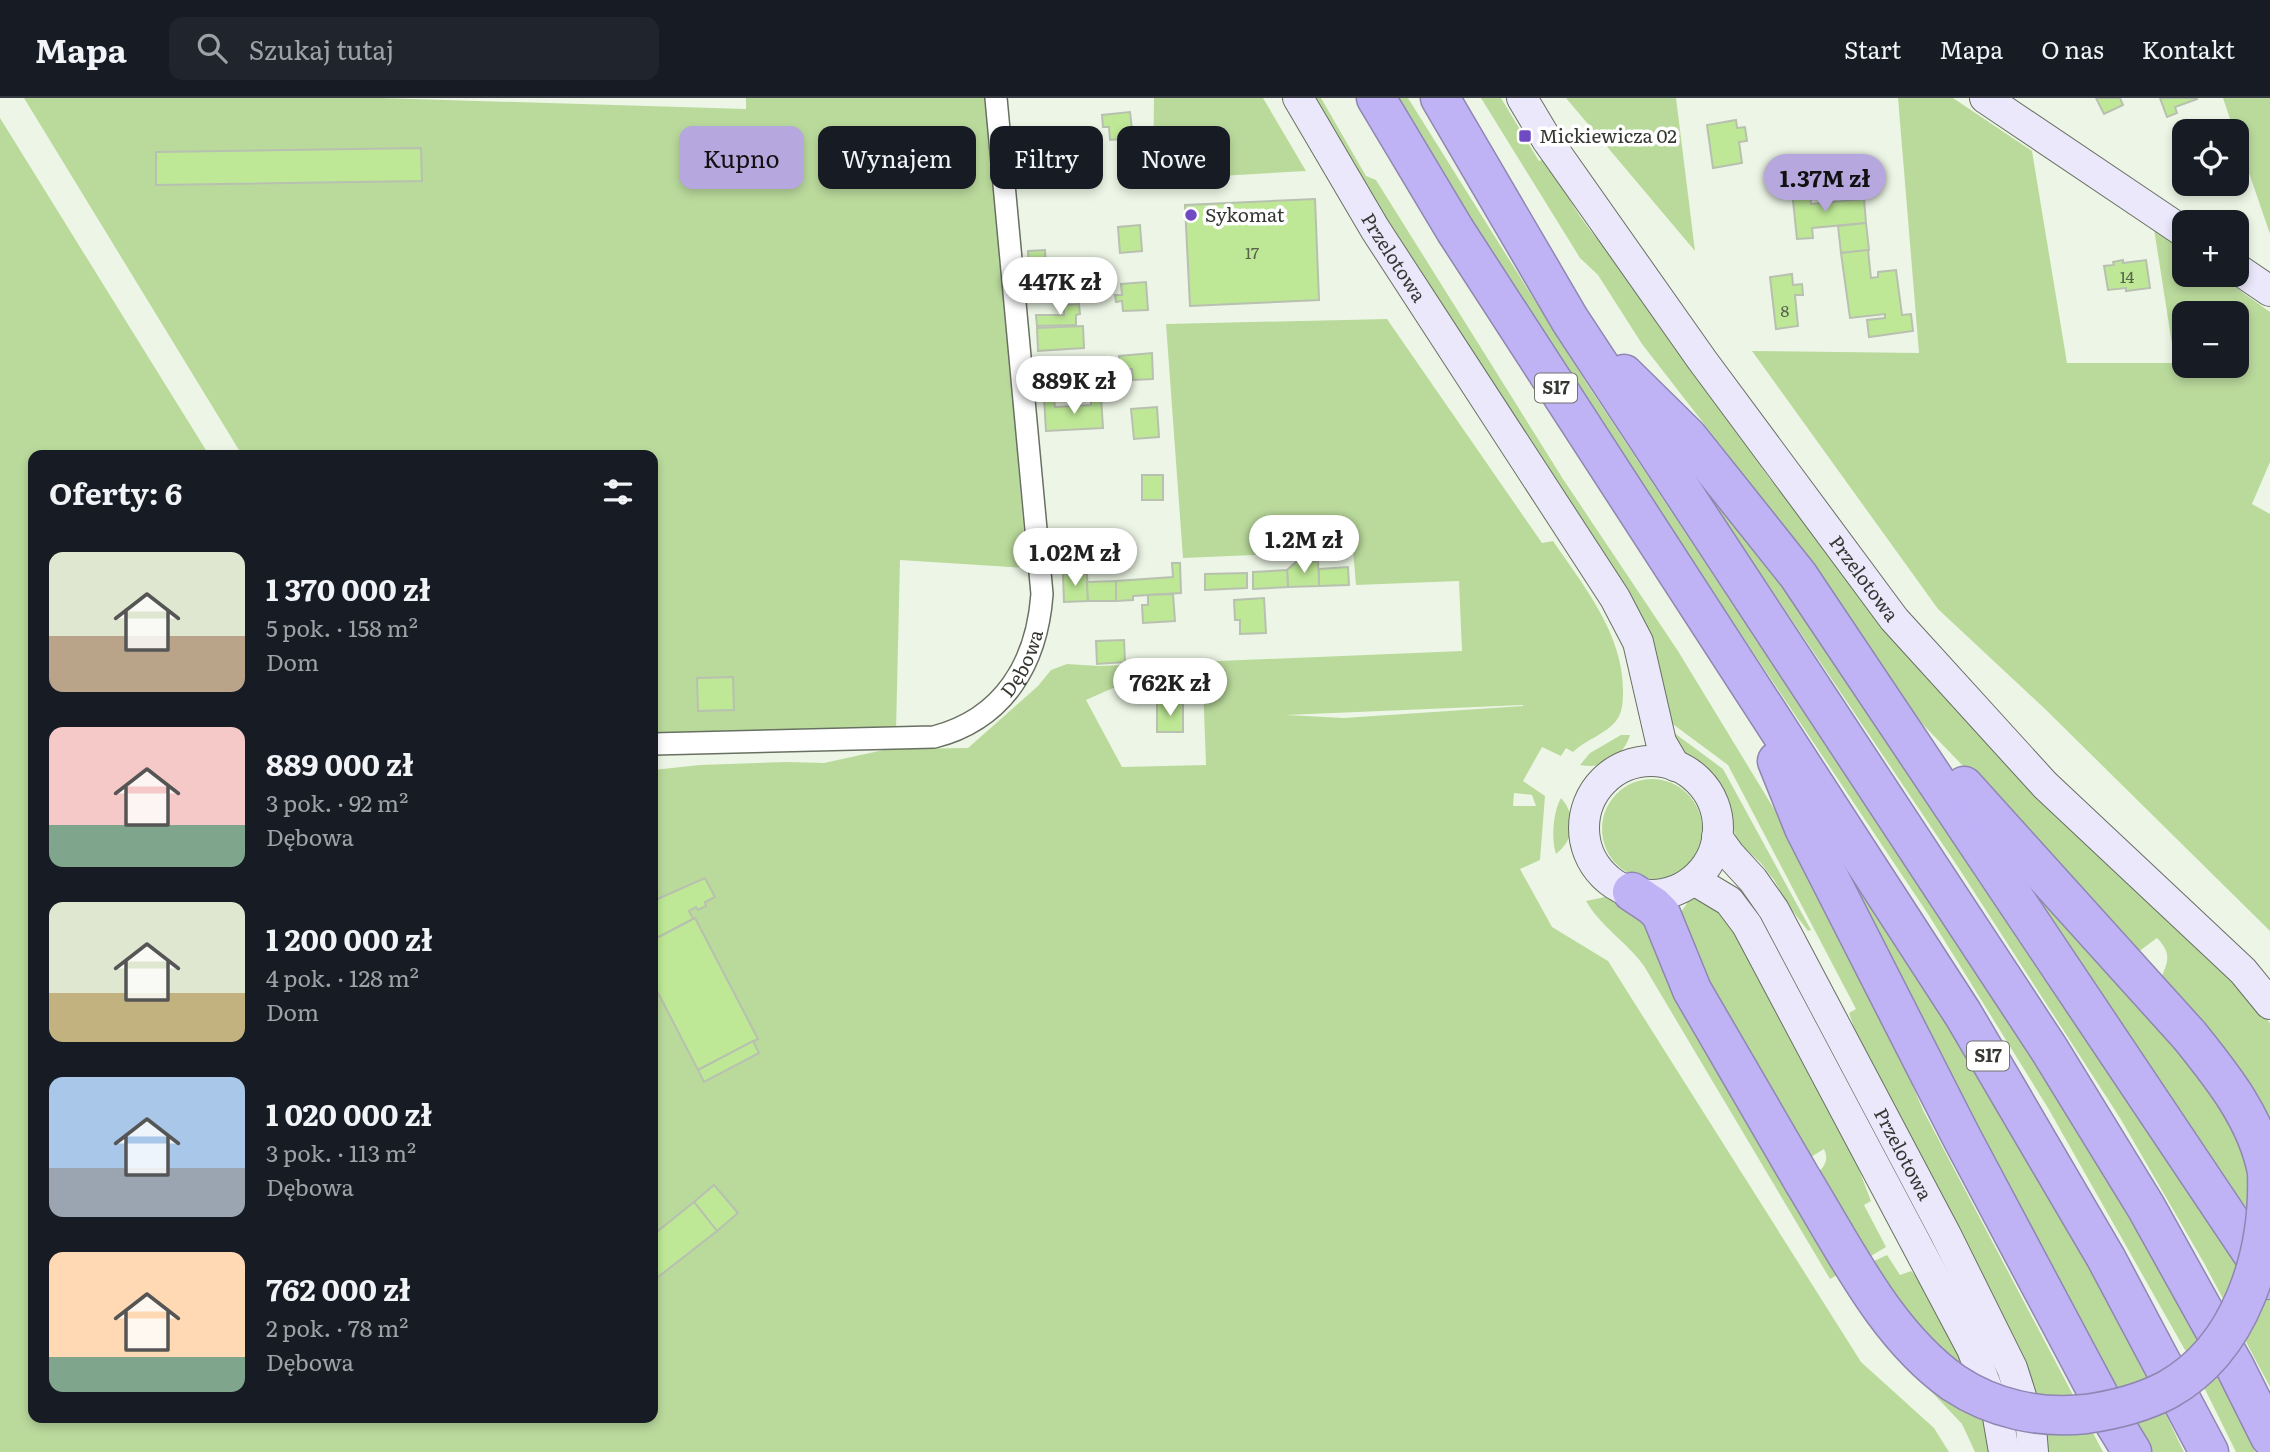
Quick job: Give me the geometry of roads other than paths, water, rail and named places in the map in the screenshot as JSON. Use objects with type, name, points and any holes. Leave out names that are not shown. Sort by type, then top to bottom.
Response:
[{"type":"highway","name":"S17","points":[[1376,98],[1455,230],[1963,1014],[2106,1258],[2209,1452]]},
{"type":"highway","name":"S17","points":[[1440,98],[1570,320],[2049,1049],[2146,1207],[2235,1367],[2270,1437]]},
{"type":"highway","points":[[1570,320],[1688,437],[1798,575],[2270,1280]]},
{"type":"highway","points":[[1742,675],[1804,828],[1962,1138],[2110,1416],[2132,1452]]},
{"type":"highway","points":[[1632,892],[1661,914],[1692,990],[1803,1181],[1892,1324],[1934,1368],[1976,1396],[2025,1412],[2054,1416],[2102,1412],[2130,1405],[2167,1389],[2195,1371],[2235,1327],[2255,1287],[2265,1258],[2269,1198],[2267,1172],[2257,1139],[2229,1085],[2189,1035],[1867,678]]},
{"type":"highway","points":[[2110,1416],[2124,1452]]},
{"type":"street","name":"Dębowa","points":[[658,744],[934,737],[954,732],[974,721],[1003,698],[1021,674],[1040,621],[1042,594],[996,98]]},
{"type":"street","name":"Przelotowa","points":[[1298,98],[1375,229],[1615,598],[1638,642],[1661,742],[1675,766]]},
{"type":"street","name":"Przelotowa","points":[[1522,98],[1555,151],[1694,349],[1894,619],[2045,785],[2243,971],[2270,1003]]},
{"type":"street","points":[[1984,98],[2172,224]]},
{"type":"street","points":[[2249,276],[2270,290]]},
{"type":"street","name":"Przelotowa","points":[[1626,766],[1639,729],[1643,663]]},
{"type":"street","points":[[1645,762],[1675,766],[1689,774],[1706,790],[1716,813],[1717,837],[1709,860],[1694,880],[1665,894],[1632,892],[1612,882],[1599,870],[1589,852],[1584,834],[1585,816],[1594,794],[1608,778],[1626,766],[1645,762]]},
{"type":"street","name":"Przelotowa","points":[[1717,837],[1754,880],[1774,910],[1946,1235],[2012,1368],[2031,1427],[2033,1452]]},
{"type":"street","name":"Przelotowa","points":[[1694,880],[1729,901],[1754,937],[1972,1349],[1998,1417],[2004,1452]]},
{"type":"place","name":"Mickiewicza 02","points":[[1525,136]]},
{"type":"place","name":"Sykomat","points":[[1191,215]]}]
